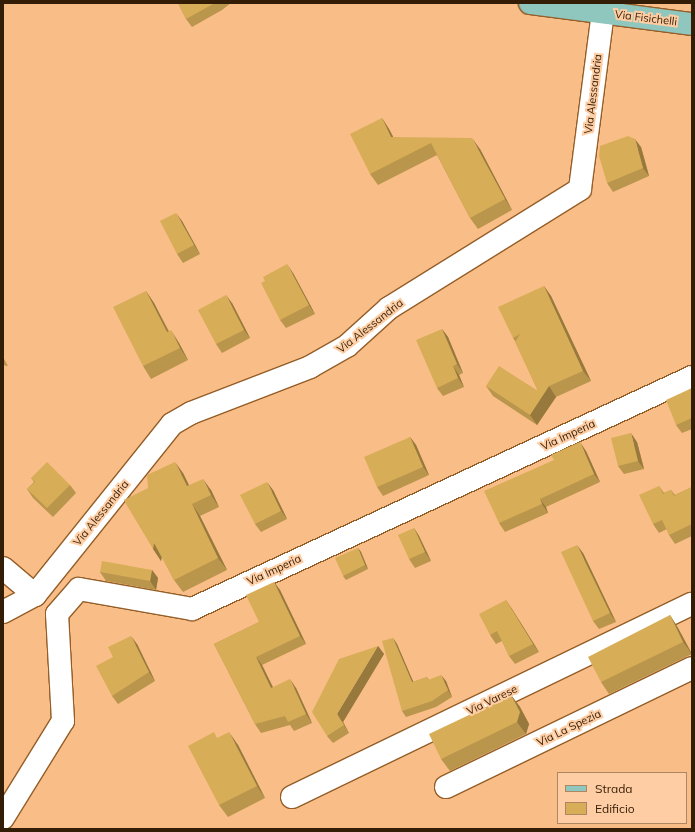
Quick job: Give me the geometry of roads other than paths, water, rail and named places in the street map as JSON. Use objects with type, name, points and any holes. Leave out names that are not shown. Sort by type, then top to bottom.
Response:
[{"type":"main road","name":"Via Fisichelli","points":[[530,3],[692,24]]},
{"type":"street","name":"Via Alessandria","points":[[3,612],[35,594],[172,424],[191,413],[310,367],[347,346],[389,308],[580,189],[603,13]]},
{"type":"street","name":"Via Imperia","points":[[3,818],[63,721],[57,614],[79,589],[192,608],[692,377]]},
{"type":"street","points":[[3,557],[9,572],[35,594]]},
{"type":"street","name":"Via Varese","points":[[292,797],[692,604]]},
{"type":"street","name":"Via La Spezia","points":[[446,787],[692,668]]}]
